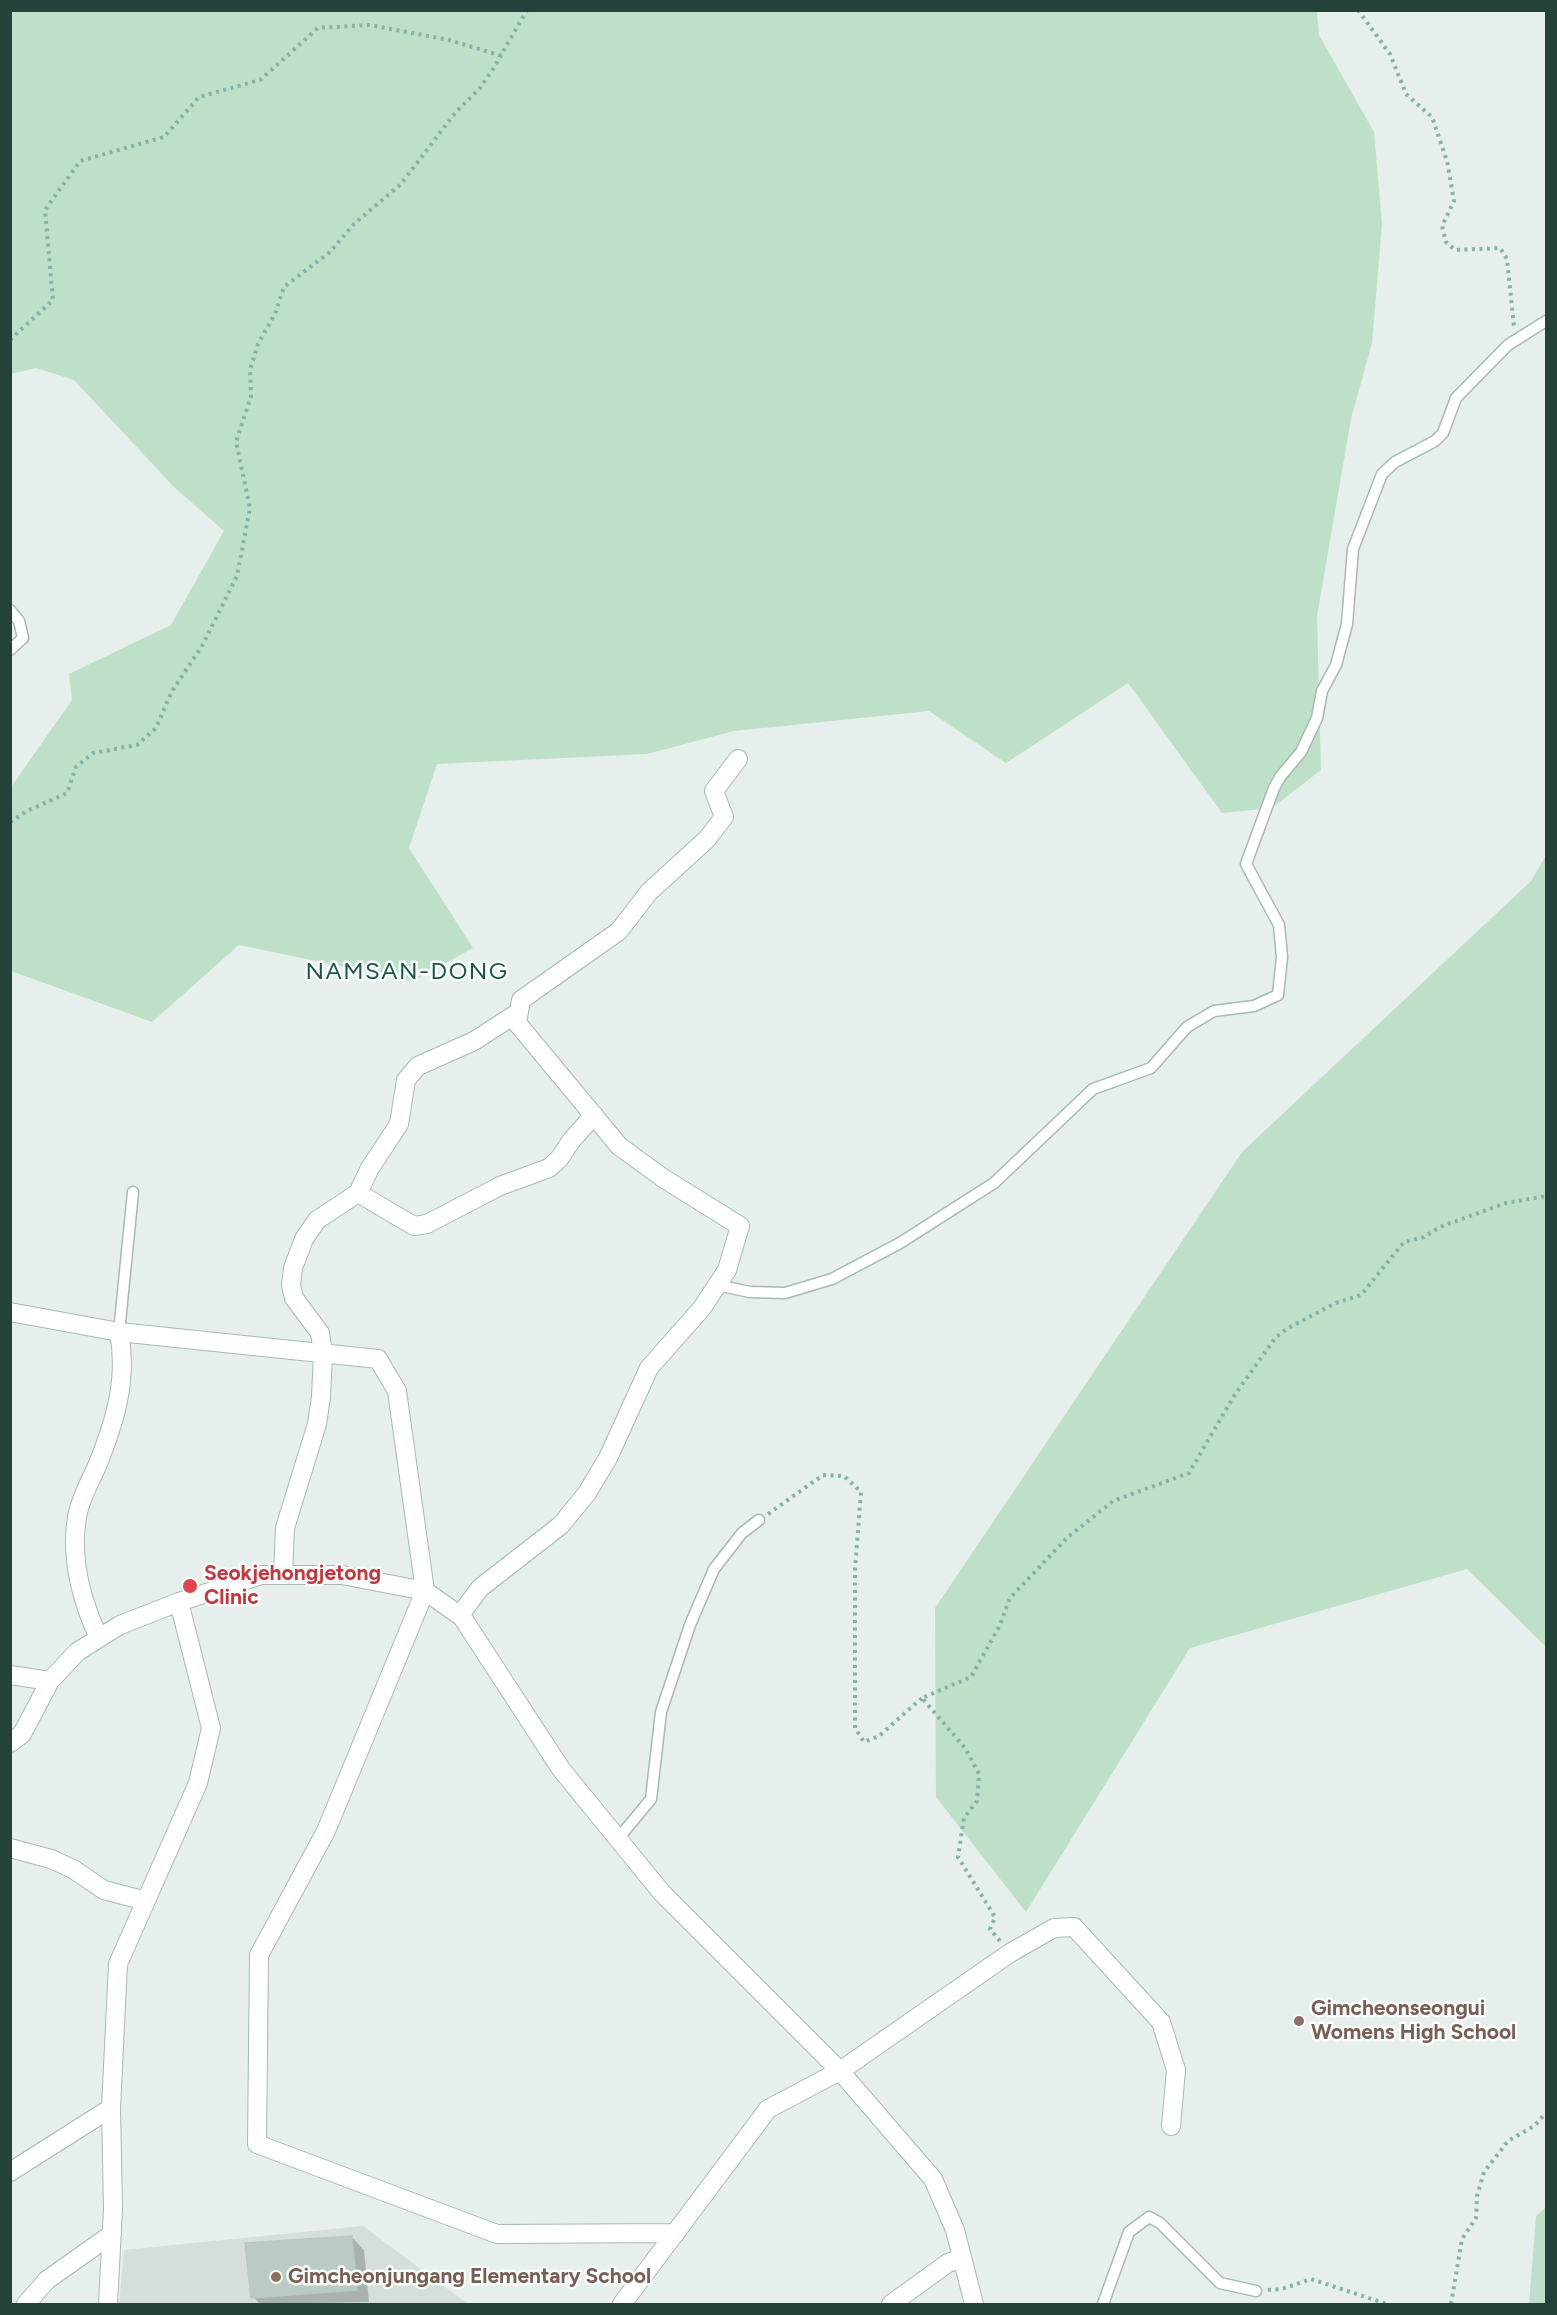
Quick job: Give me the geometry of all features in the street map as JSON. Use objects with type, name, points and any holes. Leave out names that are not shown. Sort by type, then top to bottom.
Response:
[{"type":"street","points":[[461,1616],[480,1588],[561,1525],[580,1501],[608,1458],[649,1368],[675,1342],[727,1270],[740,1226],[663,1178],[619,1146],[517,1023],[521,1000],[619,931],[649,892],[707,839],[724,817],[714,791],[738,759]]},
{"type":"street","points":[[284,1574],[285,1528],[317,1424],[324,1353],[320,1333],[294,1298],[291,1285],[293,1268],[304,1239],[317,1220],[358,1193],[370,1168],[399,1124],[406,1080],[418,1066],[474,1041],[519,1012]]},
{"type":"street","points":[[358,1193],[414,1226],[427,1224],[508,1182],[549,1168],[594,1115]]},
{"type":"street","points":[[10,1312],[119,1332],[378,1359],[397,1391],[425,1591],[326,1831],[259,1955],[257,2144],[498,2234],[676,2233]]},
{"type":"street","points":[[99,1638],[84,1607],[79,1574],[77,1518],[113,1426],[122,1385],[123,1354],[119,1332]]},
{"type":"street","points":[[10,1743],[22,1734],[50,1681],[77,1652],[120,1625],[179,1602],[261,1575],[342,1575],[425,1591],[461,1616],[561,1769],[662,1893],[840,2071],[933,2179],[955,2230],[974,2304]]},
{"type":"street","points":[[108,2304],[112,2234],[111,2108],[118,1964],[198,1783],[211,1728],[179,1602]]},
{"type":"street","points":[[10,1675],[50,1681]]},
{"type":"street","points":[[10,1848],[51,1859],[73,1869],[104,1890],[146,1901]]},
{"type":"street","points":[[622,2304],[768,2109],[840,2071],[1010,1953],[1054,1928],[1074,1927],[1161,2022],[1176,2070],[1171,2126]]},
{"type":"street","points":[[10,2172],[111,2108]]},
{"type":"street","points":[[27,2304],[47,2280],[112,2234]]},
{"type":"street","points":[[891,2304],[948,2263],[962,2258]]},
{"type":"lane","points":[[717,1285],[750,1292],[785,1293],[832,1279],[900,1243],[994,1183],[1093,1089],[1151,1068],[1187,1027],[1214,1011],[1254,1006],[1278,995],[1282,957],[1279,925],[1246,864],[1274,788],[1280,777],[1301,752],[1317,718],[1322,691],[1336,664],[1347,624],[1353,549],[1376,487],[1382,474],[1395,462],[1435,441],[1443,433],[1456,398],[1508,345],[1546,321]]},
{"type":"lane","points":[[10,610],[20,621],[23,638],[10,650]]},
{"type":"lane","points":[[119,1332],[133,1192]]},
{"type":"lane","points":[[617,1840],[651,1799],[661,1712],[690,1625],[714,1569],[742,1533],[759,1520]]},
{"type":"lane","points":[[1103,2304],[1130,2232],[1149,2217],[1160,2223],[1220,2283],[1256,2291]]},
{"type":"path","points":[[10,822],[27,811],[67,793],[76,767],[93,753],[137,745],[156,728],[172,691],[202,646],[237,576],[250,508],[236,442],[251,396],[250,370],[258,344],[275,314],[284,287],[330,252],[354,224],[401,184],[455,113],[480,88],[502,56],[527,10]]},
{"type":"path","points":[[1358,10],[1390,54],[1406,94],[1432,117],[1447,160],[1454,201],[1442,226],[1446,242],[1455,250],[1500,248],[1508,259],[1512,320],[1516,331],[1524,336]]},
{"type":"path","points":[[10,340],[53,300],[45,210],[80,161],[164,137],[199,97],[260,80],[318,28],[370,25],[449,39],[502,56]]},
{"type":"path","points":[[759,1520],[824,1476],[844,1476],[861,1492],[855,1570],[855,1728],[864,1742],[879,1736],[922,1698],[971,1677],[1010,1598],[1068,1537],[1113,1501],[1190,1473],[1234,1396],[1276,1336],[1336,1304],[1361,1295],[1404,1242],[1424,1237],[1440,1227],[1506,1203],[1546,1196]]},
{"type":"path","points":[[922,1698],[965,1748],[979,1774],[977,1801],[964,1818],[958,1857],[995,1917],[990,1929],[1010,1953]]},
{"type":"path","points":[[1451,2304],[1462,2239],[1476,2218],[1477,2196],[1484,2172],[1508,2141],[1534,2126],[1546,2113]]},
{"type":"path","points":[[1256,2291],[1282,2289],[1311,2279],[1387,2304]]},
{"type":"shaded area","name":"Gimcheonjungang Elementary School","points":[[363,2226],[468,2304],[119,2304],[124,2250]]},
{"type":"green space","points":[[11,11],[1317,11],[1319,35],[1374,132],[1382,224],[1372,343],[1351,419],[1317,616],[1321,770],[1272,808],[1222,813],[1128,683],[1006,763],[929,711],[734,731],[647,754],[437,764],[409,848],[473,948],[413,981],[239,945],[152,1022],[11,971],[11,787],[72,700],[69,674],[171,625],[224,531],[174,487],[74,380],[36,368],[11,374]]},
{"type":"green space","points":[[1546,855],[1546,1647],[1467,1569],[1190,1648],[1026,1912],[936,1797],[935,1608],[1242,1152],[1531,881]]},
{"type":"green space","points":[[1546,2207],[1546,2304],[1529,2304],[1536,2216]]},
{"type":"building","points":[[352,2236],[357,2290],[251,2298],[245,2243]]},
{"type":"place","name":"Seokjehongjetong Clinic","points":[[190,1586]]},
{"type":"place","name":"Gimcheonseongui Womens High School","points":[[1299,2021]]},
{"type":"place","name":"Gimcheonjungang Elementary School","points":[[276,2277]]},
{"type":"district","name":"NAMSAN-DONG","points":[[407,972]]}]
